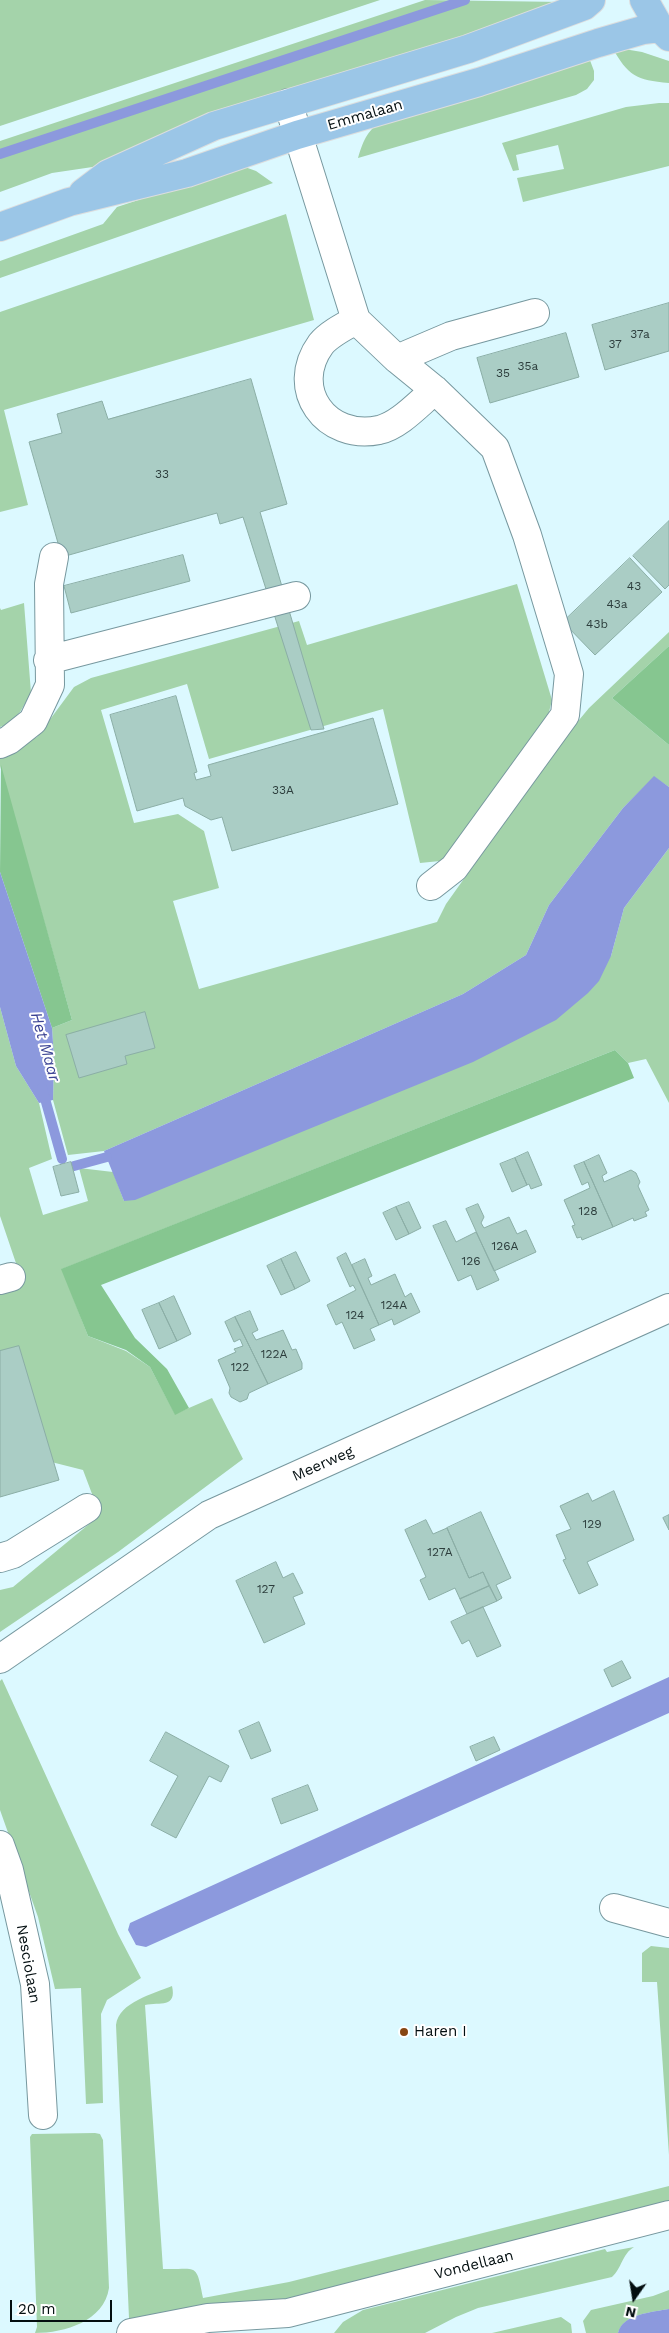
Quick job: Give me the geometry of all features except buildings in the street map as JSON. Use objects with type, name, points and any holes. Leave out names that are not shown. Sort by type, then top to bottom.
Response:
[{"type":"main road","name":"Emmalaan","points":[[69,202],[108,174],[214,126],[468,49],[584,6],[592,0]]},
{"type":"main road","points":[[644,0],[664,33]]},
{"type":"main road","name":"Emmalaan","points":[[0,227],[69,202],[187,174],[297,135],[479,82],[643,30],[664,33]]},
{"type":"street","points":[[288,103],[356,320],[396,359],[435,390],[495,448],[527,535],[569,674],[565,715],[454,868],[430,886]]},
{"type":"street","points":[[396,359],[452,336],[535,312]]},
{"type":"street","points":[[356,320],[322,343],[311,362],[308,381],[311,399],[328,421],[355,430],[380,430],[401,419],[435,390]]},
{"type":"street","points":[[0,744],[9,740],[33,721],[50,685],[48,660],[49,584],[54,557]]},
{"type":"street","points":[[48,660],[296,596]]},
{"type":"street","name":"Meerweg","points":[[0,1659],[209,1515],[669,1308]]},
{"type":"street","points":[[0,1558],[13,1554],[86,1508]]},
{"type":"street","name":"Nesciolaan","points":[[0,1845],[9,1870],[35,1984],[43,2115]]},
{"type":"street","points":[[614,1908],[669,1923]]},
{"type":"street","name":"Vondellaan","points":[[246,2333],[288,2323],[669,2215]]},
{"type":"street","name":"Vondellaan","points":[[131,2333],[208,2318],[288,2323]]},
{"type":"green space","points":[[0,0],[380,0],[0,126]]},
{"type":"green space","points":[[425,0],[563,2],[106,165],[52,173],[0,192],[0,141]]},
{"type":"green space","points":[[612,47],[642,52],[669,61],[669,83],[648,80],[634,75],[623,64]]},
{"type":"green space","points":[[588,55],[594,71],[594,80],[587,89],[576,95],[358,158],[367,135],[374,126],[385,118]]},
{"type":"green space","points":[[669,103],[669,166],[523,202],[517,178],[564,169],[558,145],[516,155],[519,170],[513,171],[502,143],[626,107]]},
{"type":"green space","points":[[242,166],[256,171],[273,183],[0,278],[0,261],[103,224],[117,207]]},
{"type":"green space","points":[[286,214],[314,320],[4,410],[28,505],[0,512],[0,312]]},
{"type":"green space","points":[[517,584],[552,700],[546,724],[457,851],[440,861],[420,863],[383,709],[209,759],[187,684],[101,710],[134,823],[178,814],[204,831],[219,888],[173,901],[199,989],[437,922],[446,904],[565,737],[589,708],[669,632],[669,646],[612,698],[669,745],[669,787],[654,777],[623,808],[549,905],[526,955],[463,994],[104,1151],[68,1155],[53,1100],[54,1057],[52,1028],[72,1020],[0,766],[0,755],[37,737],[74,687],[91,678],[299,621],[307,645]]},
{"type":"green space","points":[[24,603],[31,693],[20,712],[9,724],[0,727],[0,608],[1,610]]},
{"type":"green space","points":[[669,646],[669,745],[612,698]]},
{"type":"green space","points":[[1,765],[72,1020],[52,1028],[0,872]]},
{"type":"green space","points":[[669,848],[669,1103],[646,1059],[628,1063],[615,1050],[62,1269],[88,1336],[126,1351],[150,1367],[175,1414],[212,1398],[243,1459],[118,1552],[0,1632],[0,1590],[13,1587],[100,1515],[83,1470],[0,1449],[0,1290],[19,1272],[0,1216],[0,1007],[16,1066],[39,1103],[52,1159],[29,1168],[43,1215],[88,1201],[79,1168],[113,1172],[124,1201],[611,956],[624,908]]},
{"type":"green space","points":[[615,1050],[628,1063],[634,1078],[101,1285],[135,1338],[167,1369],[189,1408],[175,1415],[150,1367],[126,1350],[88,1336],[61,1269]]},
{"type":"green space","points":[[2,1679],[118,1934],[141,1978],[107,2000],[101,2014],[103,2103],[86,2104],[81,1988],[55,1989],[38,1917],[0,1810],[0,1681]]},
{"type":"green space","points":[[651,1946],[669,1948],[669,2155],[657,1982],[642,1982],[642,1953]]},
{"type":"green space","points":[[172,1986],[173,1993],[170,2001],[145,2005],[163,2269],[193,2270],[199,2278],[203,2298],[289,2282],[669,2186],[669,2202],[312,2293],[271,2302],[132,2325],[129,2318],[116,2025],[118,2017],[130,2005]]},
{"type":"green space","points":[[32,2134],[100,2134],[103,2140],[109,2288],[106,2299],[100,2309],[81,2323],[59,2331],[35,2333],[37,2327],[30,2137]]},
{"type":"green space","points":[[634,2247],[627,2253],[612,2277],[478,2308],[425,2333],[334,2333],[343,2322],[363,2310],[605,2249],[607,2252]]},
{"type":"green space","points":[[669,2290],[669,2309],[632,2318],[621,2327],[618,2333],[586,2333],[583,2321],[591,2310],[653,2296]]},
{"type":"green space","points":[[561,2317],[571,2324],[572,2333],[492,2333]]},
{"type":"water","points":[[654,776],[669,787],[669,848],[624,908],[611,956],[599,981],[556,1020],[473,1062],[135,1200],[124,1201],[104,1151],[463,994],[526,955],[549,905],[623,808]]},
{"type":"water","points":[[0,872],[52,1028],[54,1057],[53,1100],[39,1103],[16,1066],[0,1007]]},
{"type":"water","points":[[669,1677],[669,1713],[146,1947],[136,1945],[128,1930],[130,1923]]},
{"type":"water","points":[[669,2309],[669,2333],[618,2333],[625,2322],[632,2318]]},
{"type":"waterway","points":[[0,154],[465,0]]},
{"type":"waterway","name":"Het Maar","points":[[42,1088],[62,1159]]},
{"type":"waterway","points":[[74,1166],[107,1157]]},
{"type":"place","name":"Haren I","points":[[404,2032]]}]
